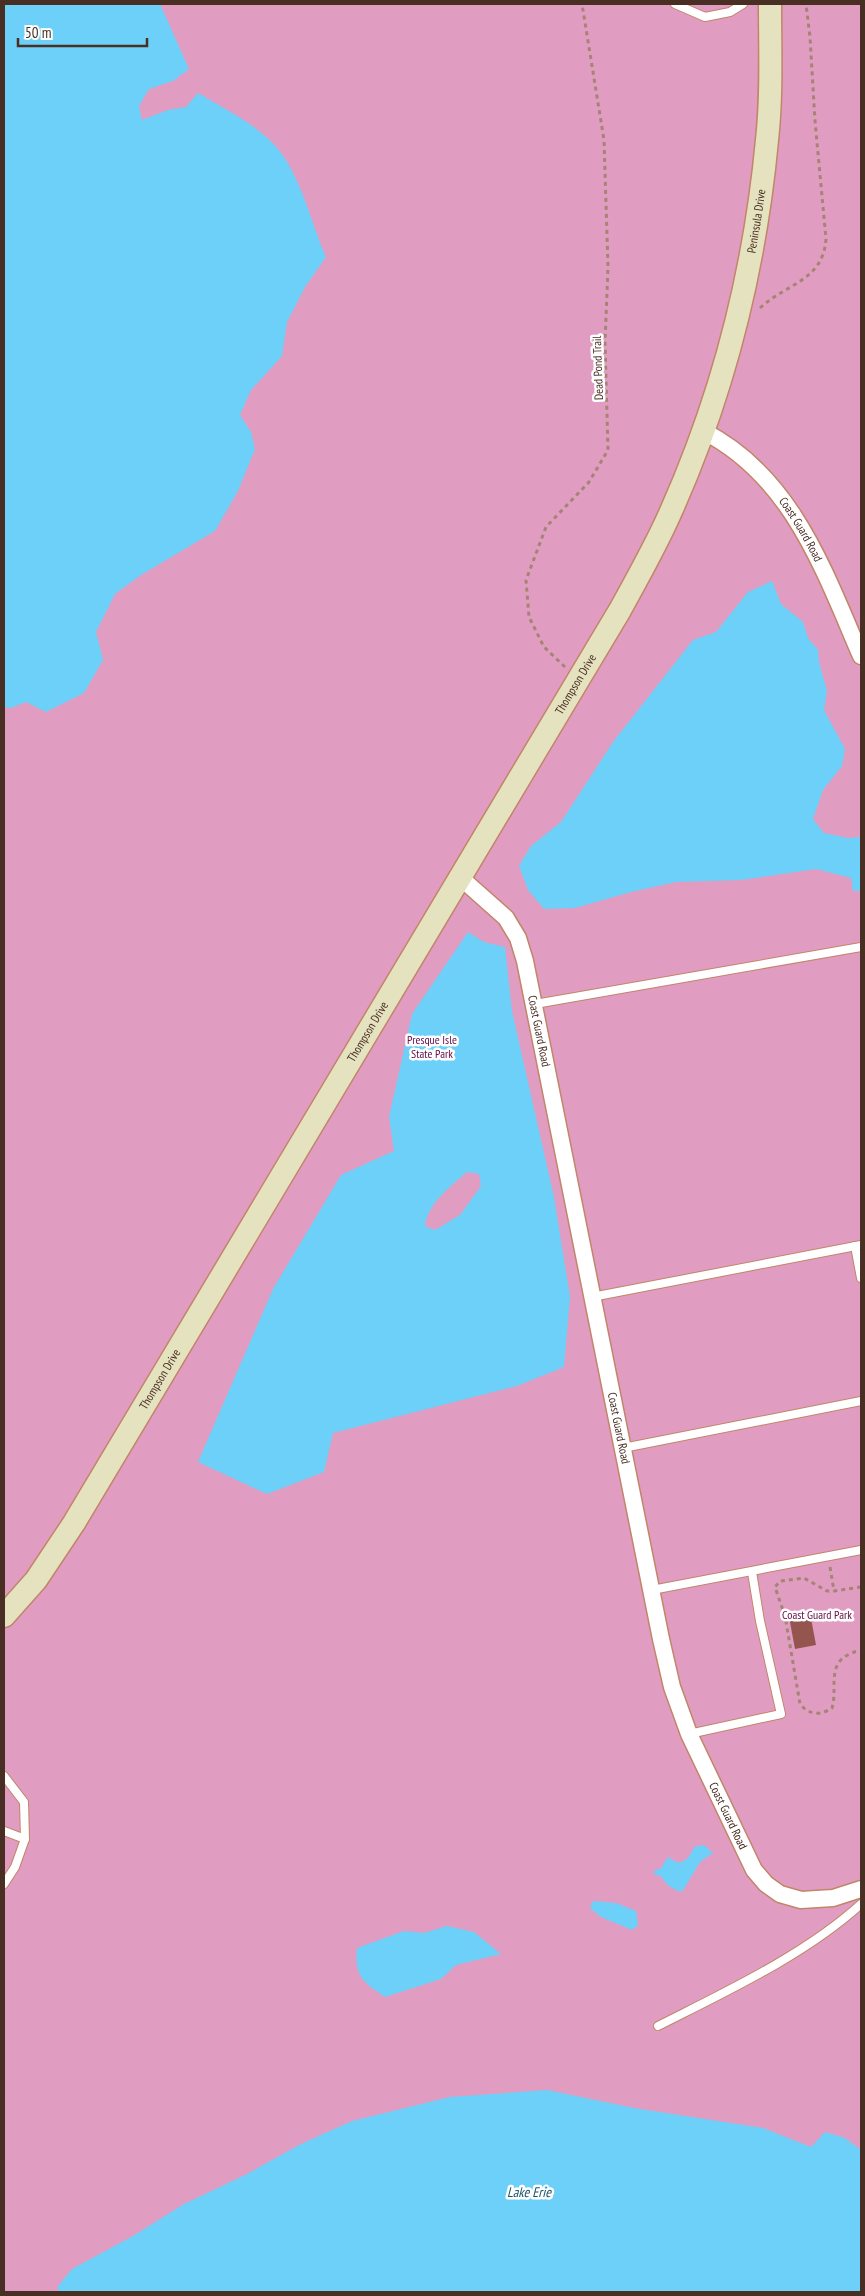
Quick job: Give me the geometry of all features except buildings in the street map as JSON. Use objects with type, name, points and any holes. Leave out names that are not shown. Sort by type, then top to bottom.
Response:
[{"type":"street","name":"Peninsula Drive","points":[[703,432],[721,382],[742,303],[760,200],[770,95],[770,4]]},
{"type":"street","name":"Thompson Drive","points":[[4,1616],[24,1595],[53,1557],[620,610],[671,510],[703,432]]},
{"type":"street","name":"Coast Guard Road","points":[[703,432],[732,450],[764,476],[786,501],[822,565],[861,656]]},
{"type":"street","name":"Coast Guard Road","points":[[461,878],[506,918],[514,931],[523,953],[535,1004],[592,1297],[672,1687],[689,1734],[740,1844],[754,1870],[766,1884],[780,1894],[801,1900],[833,1898],[861,1889]]},
{"type":"lane","points":[[675,4],[705,17],[730,12],[743,4]]},
{"type":"lane","points":[[535,1004],[861,947]]},
{"type":"lane","points":[[592,1297],[858,1245],[861,1278]]},
{"type":"lane","points":[[623,1448],[861,1401]]},
{"type":"lane","points":[[652,1590],[861,1550]]},
{"type":"lane","points":[[689,1734],[781,1714],[760,1621],[752,1572]]},
{"type":"lane","points":[[4,1776],[24,1802],[25,1839],[15,1867],[4,1884]]},
{"type":"lane","points":[[4,1831],[25,1839]]},
{"type":"lane","points":[[658,2026],[745,1982],[840,1923],[861,1904]]},
{"type":"path","name":"Dead Pond Trail","points":[[578,680],[544,647],[540,640],[529,618],[526,580],[546,527],[589,482],[608,450],[605,343],[608,267],[604,140],[582,4]]},
{"type":"path","points":[[828,1561],[834,1592]]},
{"type":"path","points":[[861,1587],[834,1592],[827,1591],[804,1578],[780,1581],[775,1587],[785,1616],[800,1704],[805,1710],[816,1714],[825,1713],[832,1708],[834,1695],[833,1678],[836,1666],[844,1656],[861,1651]]},
{"type":"green space","name":"Presque Isle State Park","points":[[4,4],[861,4],[861,2292],[4,2292]]},
{"type":"water","points":[[4,4],[160,4],[189,69],[173,81],[149,89],[139,106],[142,120],[168,110],[186,107],[198,93],[258,130],[278,149],[292,171],[326,257],[305,287],[287,322],[282,356],[251,390],[240,415],[251,432],[255,449],[238,491],[215,531],[141,575],[115,594],[96,632],[103,660],[84,693],[46,712],[26,702],[11,708],[4,707]]},
{"type":"water","points":[[772,581],[781,604],[803,622],[808,638],[818,650],[819,662],[827,691],[824,710],[845,749],[842,766],[823,790],[813,819],[824,833],[848,838],[861,837],[861,891],[853,891],[851,878],[816,869],[741,880],[676,882],[631,892],[575,908],[544,909],[528,890],[519,866],[531,846],[561,822],[613,742],[693,640],[716,632],[748,592]]},
{"type":"water","points":[[468,932],[484,942],[505,947],[512,1011],[554,1197],[570,1297],[564,1367],[517,1386],[333,1433],[324,1472],[267,1494],[198,1462],[273,1289],[341,1175],[394,1151],[389,1117],[412,1014]],"holes":[[[467,1172],[479,1174],[481,1186],[460,1215],[435,1230],[425,1226],[430,1210],[447,1190]]]},
{"type":"water","points":[[704,1845],[713,1853],[700,1862],[682,1892],[675,1890],[661,1876],[655,1875],[654,1871],[661,1868],[668,1857],[678,1863],[684,1861],[692,1853],[694,1847]]},
{"type":"water","points":[[593,1901],[616,1903],[636,1911],[638,1925],[632,1930],[601,1917],[590,1908]]},
{"type":"water","points":[[447,1926],[474,1932],[501,1954],[456,1965],[441,1979],[385,1997],[371,1987],[359,1972],[356,1958],[357,1948],[404,1931],[424,1933]]},
{"type":"water","name":"Lake Erie","points":[[547,2090],[634,2108],[763,2128],[811,2147],[825,2132],[845,2138],[861,2150],[861,2292],[58,2292],[58,2286],[72,2269],[133,2236],[184,2204],[247,2174],[301,2144],[352,2121],[450,2097]]},
{"type":"park label","name":"Coast Guard Park","points":[[817,1615]]}]
